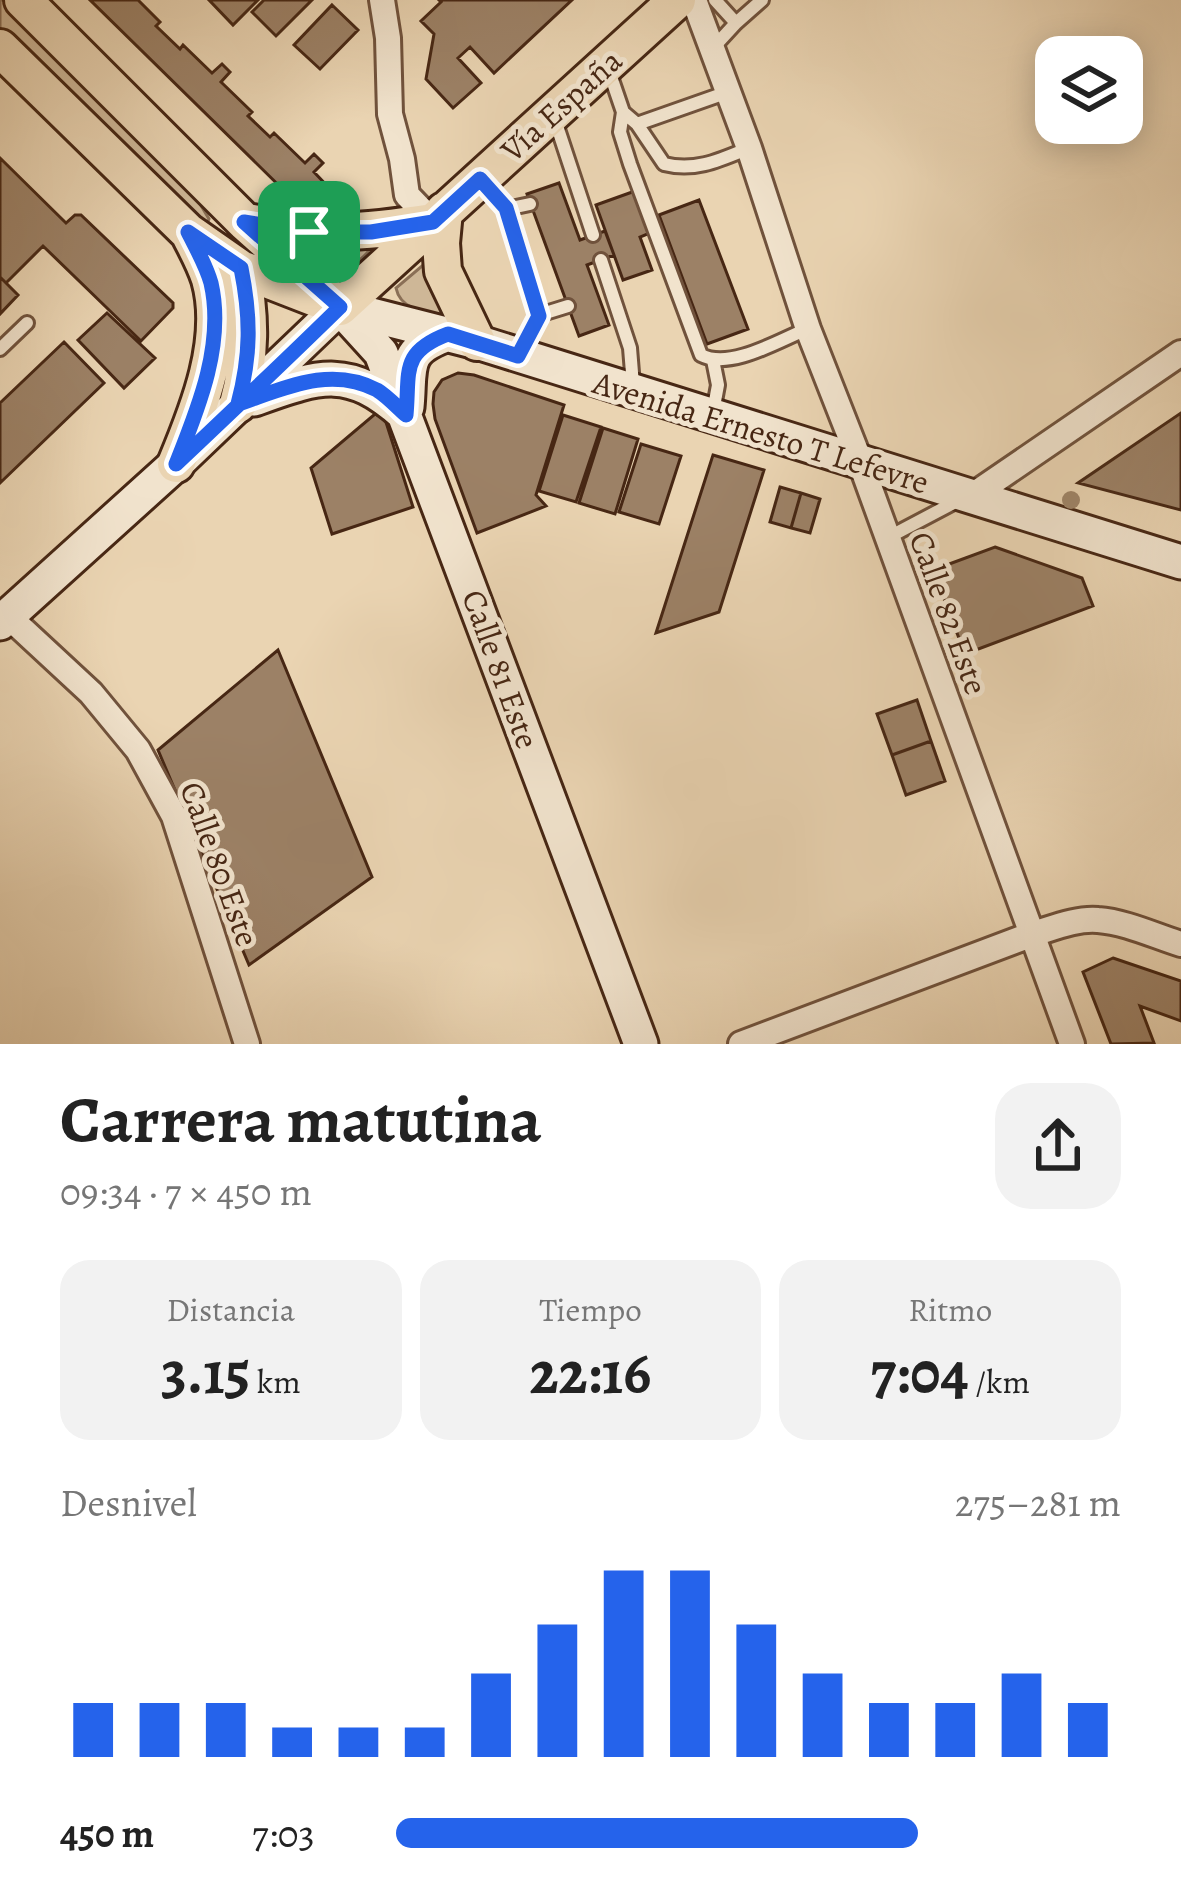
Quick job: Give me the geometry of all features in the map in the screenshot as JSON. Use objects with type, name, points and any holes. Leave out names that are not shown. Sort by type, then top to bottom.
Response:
[{"type":"main road","points":[[23,0],[244,222],[340,307]]},
{"type":"main road","name":"Vía España","points":[[340,307],[677,0]]},
{"type":"main road","points":[[0,48],[188,232],[241,268],[340,307]]},
{"type":"main road","points":[[244,222],[340,233],[371,232],[439,217],[443,271],[462,338],[425,345],[410,362],[406,415]]},
{"type":"main road","points":[[176,464],[198,410],[213,325],[209,278],[188,232]]},
{"type":"main road","points":[[238,404],[250,337],[241,268]]},
{"type":"main road","points":[[4,619],[340,307]]},
{"type":"main road","name":"Avenida Ernesto T Lefevre","points":[[340,307],[462,338],[1181,562]]},
{"type":"main road","name":"Calle 81 Este","points":[[340,307],[381,352],[641,1044]]},
{"type":"main road","points":[[238,404],[321,378],[379,391],[406,415]]},
{"type":"street","points":[[382,0],[390,114],[407,195],[439,217]]},
{"type":"street","name":"Calle 82 Este","points":[[694,0],[808,328],[1072,1044]]},
{"type":"street","points":[[969,496],[1181,353]]},
{"type":"street","name":"Calle 80 Este","points":[[4,619],[91,693],[138,750],[174,816],[247,1044]]},
{"type":"street","points":[[741,1044],[1079,921],[1097,920],[1181,944]]},
{"type":"lane","points":[[715,0],[736,22]]},
{"type":"lane","points":[[712,49],[762,0]]},
{"type":"lane","points":[[607,64],[622,112],[620,132],[630,164],[701,355],[713,360],[735,358],[808,328]]},
{"type":"lane","points":[[637,124],[728,92]]},
{"type":"lane","points":[[622,112],[637,124],[664,164],[678,168],[706,166],[749,148]]},
{"type":"lane","points":[[553,113],[593,236]]},
{"type":"lane","points":[[480,179],[506,208],[539,316]]},
{"type":"lane","points":[[563,194],[578,190]]},
{"type":"lane","points":[[506,208],[530,203]]},
{"type":"lane","points":[[602,260],[606,294],[630,348],[634,392]]},
{"type":"lane","points":[[518,356],[539,316],[568,306]]},
{"type":"lane","points":[[0,349],[27,323]]},
{"type":"lane","points":[[712,416],[718,385],[713,360]]},
{"type":"lane","points":[[886,539],[969,496]]},
{"type":"shaded area","points":[[0,0],[193,192],[209,219],[207,224],[178,210],[0,30]]},
{"type":"shaded area","points":[[294,240],[367,243],[370,249],[353,264],[318,269]]},
{"type":"shaded area","points":[[435,255],[450,317],[410,306],[396,288]]},
{"type":"building","points":[[90,0],[138,0],[180,49],[183,45],[212,73],[222,64],[230,72],[221,82],[252,112],[248,116],[305,163],[314,154],[323,163],[314,172],[332,191],[309,215]]},
{"type":"building","points":[[209,0],[258,0],[233,25]]},
{"type":"building","points":[[264,0],[312,0],[276,36],[252,12]]},
{"type":"building","points":[[439,0],[572,0],[494,73],[470,47],[458,58],[481,83],[453,108],[426,79],[434,34],[421,21]]},
{"type":"building","points":[[332,5],[358,30],[320,69],[294,45]]},
{"type":"building","points":[[0,158],[66,223],[81,215],[173,303],[141,341],[43,246],[6,283],[0,277]]},
{"type":"building","points":[[559,183],[580,240],[605,231],[614,255],[587,265],[609,325],[579,336],[527,194]]},
{"type":"building","points":[[635,191],[650,233],[640,237],[652,270],[623,280],[596,205]]},
{"type":"building","points":[[699,200],[748,329],[707,344],[659,215]]},
{"type":"building","points":[[0,277],[18,295],[0,314]]},
{"type":"building","points":[[107,313],[155,358],[124,388],[78,340]]},
{"type":"building","points":[[64,342],[104,383],[0,483],[0,403]]},
{"type":"building","points":[[458,373],[564,405],[536,495],[546,506],[477,533],[433,404],[442,380]]},
{"type":"building","points":[[1181,413],[1181,510],[1078,483]]},
{"type":"building","points":[[375,414],[385,419],[413,507],[332,534],[311,468]]},
{"type":"building","points":[[563,415],[601,427],[576,502],[539,491]]},
{"type":"building","points":[[603,428],[638,439],[615,514],[579,503]]},
{"type":"building","points":[[641,444],[681,456],[659,524],[619,512]]},
{"type":"building","points":[[713,455],[764,470],[719,612],[656,633]]},
{"type":"building","points":[[780,487],[801,493],[791,528],[770,522]]},
{"type":"building","points":[[801,493],[820,499],[810,533],[791,528]]},
{"type":"building","points":[[995,547],[1082,578],[1093,606],[965,654],[933,570]]},
{"type":"building","points":[[278,650],[372,877],[249,965],[158,750]]},
{"type":"building","points":[[917,700],[931,741],[892,755],[877,714]]},
{"type":"building","points":[[931,741],[945,781],[906,795],[892,755]]},
{"type":"building","points":[[1113,958],[1181,981],[1181,1021],[1140,1006],[1154,1043],[1111,1044],[1083,972]]},
{"type":"route","points":[[309,232],[244,222],[340,307],[302,345],[238,404],[176,464],[198,410],[211,354],[214,306],[209,278],[188,232],[241,268],[250,337],[238,404],[321,378],[379,391],[406,415],[408,368],[425,345],[448,334],[518,356],[539,316],[506,208],[480,179],[433,222],[371,232],[309,232]]}]
